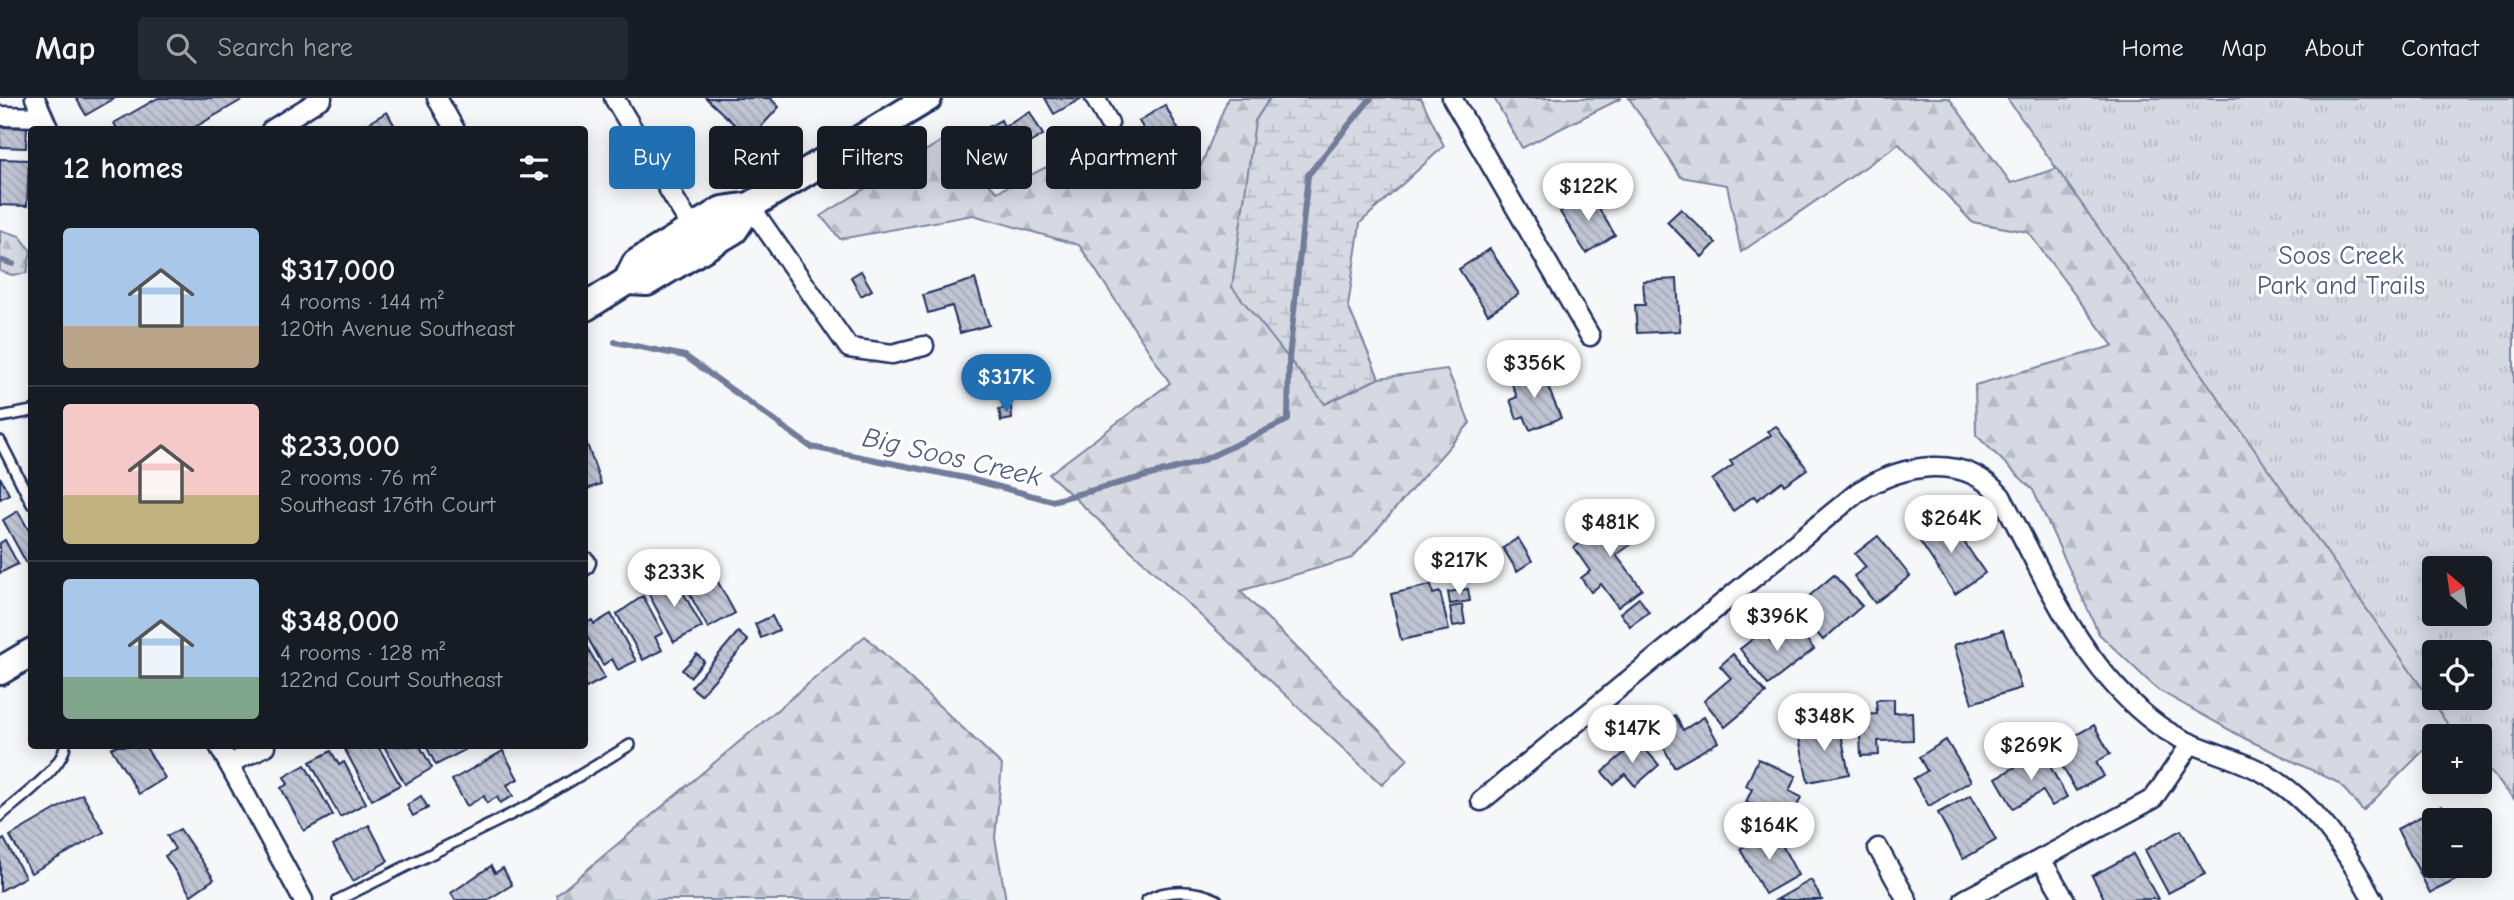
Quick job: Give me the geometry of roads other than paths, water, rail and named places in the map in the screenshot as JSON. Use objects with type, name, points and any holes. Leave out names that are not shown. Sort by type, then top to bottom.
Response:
[{"type":"main road","points":[[588,305],[627,281],[636,263],[692,228],[722,210],[750,206],[929,98]]},
{"type":"main road","points":[[627,281],[647,282],[734,230],[750,206]]},
{"type":"street","points":[[35,98],[45,123]]},
{"type":"street","points":[[277,126],[321,98]]},
{"type":"street","points":[[438,98],[453,126]]},
{"type":"street","points":[[614,98],[692,228]]},
{"type":"street","points":[[1095,98],[1109,122]]},
{"type":"street","points":[[1452,98],[1590,336]]},
{"type":"street","points":[[0,116],[45,123]]},
{"type":"street","points":[[750,206],[849,348],[892,354],[924,346]]},
{"type":"street","points":[[1481,801],[1858,492],[1880,478],[1902,470],[1922,466],[1957,469],[1988,481],[2001,496],[2085,652],[2157,724],[2190,745],[2264,773],[2301,801],[2335,835],[2373,900]]},
{"type":"street","points":[[1964,900],[2153,799],[2190,745]]},
{"type":"street","points":[[221,749],[303,900]]},
{"type":"street","points":[[229,764],[259,749]]},
{"type":"street","points":[[1878,848],[1907,900]]},
{"type":"street","points":[[2041,859],[2065,900]]},
{"type":"lane","points":[[0,416],[28,412]]},
{"type":"lane","points":[[0,441],[28,496]]},
{"type":"lane","points":[[338,900],[534,803],[630,745]]},
{"type":"lane","points":[[0,816],[52,769],[64,755],[65,749]]},
{"type":"lane","points":[[1147,900],[1156,894],[1181,891],[1217,900]]},
{"type":"waterway","name":"Big Soos Creek","points":[[615,342],[685,356],[811,447],[970,479],[1052,501],[1199,462],[1288,420],[1289,359],[1308,175],[1371,98]]},
{"type":"waterway","name":"Big Soos Creek","points":[[0,260],[13,264]]},
{"type":"park label","name":"Soos Creek Park and Trails","points":[[2341,271]]}]
